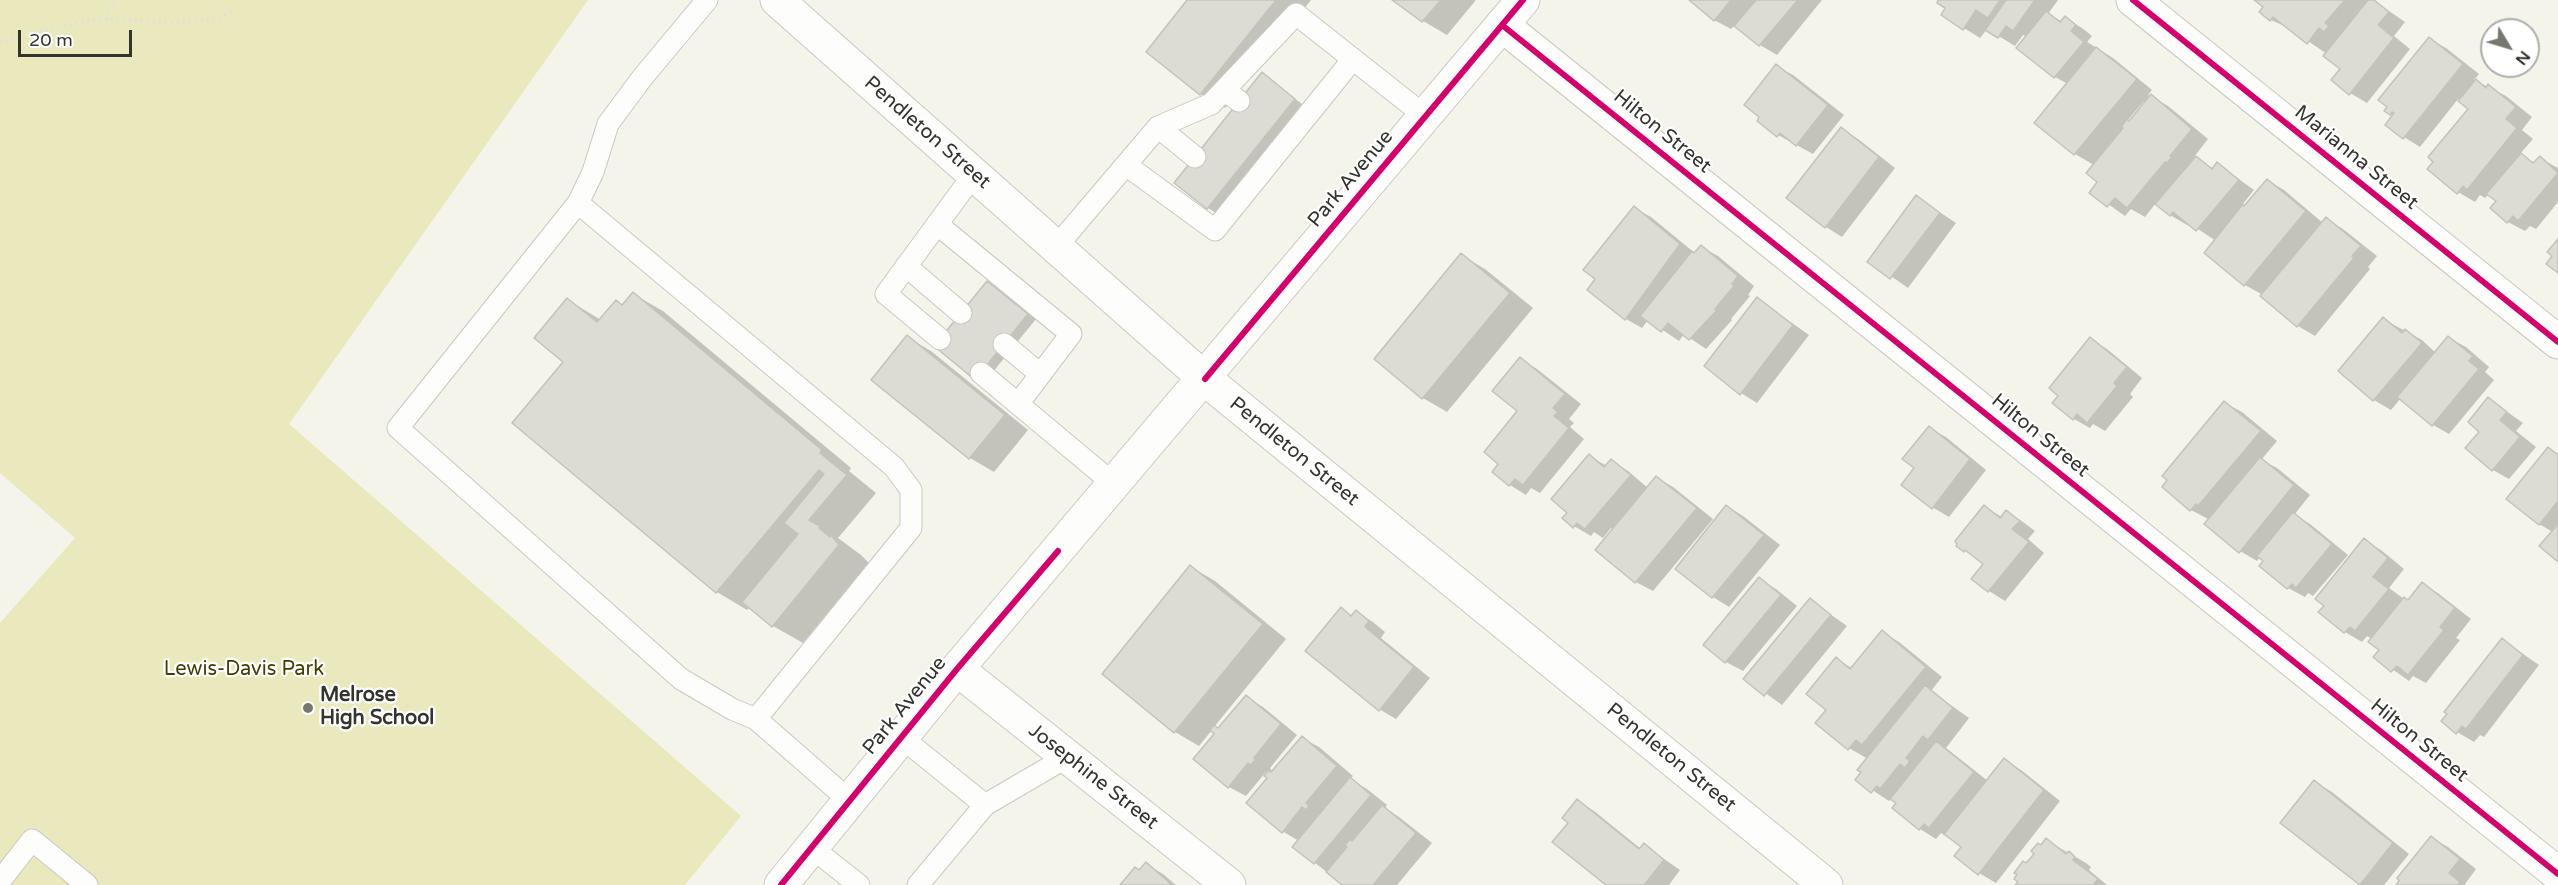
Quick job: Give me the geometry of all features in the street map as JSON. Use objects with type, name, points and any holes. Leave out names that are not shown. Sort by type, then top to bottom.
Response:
[{"type":"main road","name":"Pendleton Street","points":[[777,0],[1205,379],[1826,885]]},
{"type":"main road","name":"Park Avenue","points":[[781,885],[957,669],[1205,379],[1523,0]]},
{"type":"main road","name":"Marianna Street","points":[[2133,0],[2558,342]]},
{"type":"main road","name":"Hilton Street","points":[[1502,25],[2558,874]]},
{"type":"main road","name":"Josephine Street","points":[[957,669],[1229,885]]},
{"type":"lane","points":[[707,0],[642,78],[608,124],[593,172],[578,203],[398,428],[681,679],[732,709],[756,719],[850,801]]},
{"type":"lane","points":[[1056,247],[1158,127],[1232,95],[1296,14],[1425,116]]},
{"type":"lane","points":[[1126,165],[1215,230],[1235,189],[1280,133],[1353,59]]},
{"type":"lane","points":[[1158,127],[1195,157]]},
{"type":"lane","points":[[940,339],[886,294],[974,174]]},
{"type":"lane","points":[[578,203],[894,467],[911,490],[911,528],[756,719]]},
{"type":"lane","points":[[937,224],[1071,334],[1018,404]]},
{"type":"lane","points":[[906,266],[961,313]]},
{"type":"lane","points":[[1004,344],[1040,374]]},
{"type":"lane","points":[[981,373],[1115,484]]},
{"type":"lane","points":[[901,737],[985,805]]},
{"type":"lane","points":[[918,885],[985,805],[1067,757]]},
{"type":"lane","points":[[0,881],[32,840],[87,885]]},
{"type":"lane","points":[[812,848],[859,885]]},
{"type":"path","points":[[106,20],[115,0]]},
{"type":"path","points":[[0,43],[106,20],[201,22],[223,17],[234,10]]},
{"type":"green space","name":"Lewis-Davis Park","points":[[0,0],[588,0],[289,424],[741,816],[685,885],[0,885],[0,623],[75,538],[0,473]]},
{"type":"building","points":[[1187,0],[1276,0],[1200,95],[1146,52]]},
{"type":"building","points":[[1392,0],[1441,0],[1422,22]]},
{"type":"building","points":[[1689,0],[1731,0],[1714,21]]},
{"type":"building","points":[[1756,0],[1798,0],[1759,46],[1734,26]]},
{"type":"building","points":[[1938,0],[2000,0],[1988,18],[1976,10],[1963,30],[1941,15],[1945,8],[1937,3]]},
{"type":"building","points":[[2006,0],[2035,0],[2013,31],[2006,26],[1998,38],[1985,30]]},
{"type":"building","points":[[2254,0],[2345,0],[2325,23],[2329,26],[2324,32],[2319,28],[2307,44],[2273,17],[2270,21],[2259,12],[2263,7]]},
{"type":"building","points":[[2368,0],[2374,0],[2389,12],[2378,25],[2394,38],[2349,95],[2331,80],[2340,69],[2323,56]]},
{"type":"building","points":[[2046,11],[2060,22],[2065,16],[2076,25],[2071,31],[2084,42],[2054,78],[2016,48]]},
{"type":"building","points":[[2429,37],[2463,64],[2403,139],[2385,125],[2394,113],[2390,115],[2384,111],[2387,107],[2378,100]]},
{"type":"building","points":[[2096,47],[2137,79],[2074,155],[2034,123]]},
{"type":"building","points":[[1776,64],[1828,105],[1796,146],[1780,133],[1777,137],[1757,121],[1759,117],[1744,105]]},
{"type":"building","points":[[1262,72],[1295,99],[1207,209],[1174,183]]},
{"type":"building","points":[[2476,79],[2486,88],[2488,84],[2516,107],[2506,119],[2517,128],[2467,190],[2463,186],[2457,194],[2427,169],[2433,162],[2428,157],[2468,109],[2458,101]]},
{"type":"building","points":[[2151,94],[2192,129],[2170,156],[2172,157],[2167,163],[2165,162],[2127,208],[2115,198],[2107,207],[2089,193],[2097,182],[2086,173],[2123,128],[2121,127],[2127,119],[2129,121]]},
{"type":"building","points":[[1841,127],[1879,157],[1825,228],[1786,198]]},
{"type":"building","points":[[2521,153],[2533,163],[2540,156],[2558,173],[2518,221],[2513,216],[2507,223],[2490,208],[2496,201],[2486,194]]},
{"type":"building","points":[[2196,156],[2212,169],[2217,162],[2239,180],[2196,231],[2173,212],[2170,216],[2155,204]]},
{"type":"building","points":[[2267,179],[2306,211],[2244,286],[2204,253],[2243,204],[2244,206]]},
{"type":"building","points":[[1916,195],[1940,213],[1890,279],[1867,262]]},
{"type":"building","points":[[1634,206],[1680,244],[1625,320],[1587,290],[1595,279],[1583,270]]},
{"type":"building","points":[[2326,217],[2361,246],[2352,256],[2354,258],[2297,327],[2260,296]]},
{"type":"building","points":[[2558,239],[2558,273],[2546,264],[2552,256],[2547,252]]},
{"type":"building","points":[[1701,245],[1738,276],[1732,284],[1734,286],[1715,309],[1717,310],[1689,340],[1668,323],[1661,332],[1640,316],[1692,251],[1694,253]]},
{"type":"building","points":[[1461,253],[1510,293],[1422,399],[1374,359]]},
{"type":"building","points":[[987,281],[1028,314],[975,380],[934,346]]},
{"type":"building","points":[[633,292],[822,450],[820,453],[847,475],[809,520],[820,526],[819,528],[830,537],[831,535],[839,545],[772,627],[742,602],[798,534],[784,523],[824,474],[819,470],[716,593],[512,423],[563,362],[534,338],[567,298],[597,322],[616,300],[622,305]]},
{"type":"building","points":[[1757,297],[1793,325],[1740,395],[1704,366]]},
{"type":"building","points":[[2383,317],[2402,333],[2405,329],[2422,343],[2373,401],[2338,371]]},
{"type":"building","points":[[907,335],[1005,415],[969,459],[871,380]]},
{"type":"building","points":[[2448,336],[2473,356],[2469,361],[2479,369],[2432,426],[2397,397]]},
{"type":"building","points":[[2090,337],[2127,367],[2114,383],[2117,386],[2087,423],[2077,414],[2073,420],[2052,403],[2058,396],[2049,388]]},
{"type":"building","points":[[1520,357],[1565,394],[1553,408],[1558,412],[1554,416],[1569,428],[1523,485],[1515,479],[1509,486],[1492,472],[1498,464],[1484,452],[1517,411],[1492,391]]},
{"type":"building","points":[[2488,397],[2507,412],[2500,420],[2520,437],[2492,471],[2465,448],[2479,432],[2468,422]]},
{"type":"building","points":[[2224,401],[2261,431],[2198,506],[2196,504],[2190,511],[2162,487],[2167,480],[2162,476]]},
{"type":"building","points":[[1929,426],[1970,459],[1932,509],[1901,485],[1914,468],[1902,459]]},
{"type":"building","points":[[2548,447],[2558,455],[2558,501],[2539,525],[2506,499]]},
{"type":"building","points":[[1589,454],[1604,467],[1611,459],[1631,475],[1585,529],[1577,523],[1573,528],[1562,518],[1567,513],[1551,499]]},
{"type":"building","points":[[2260,457],[2294,485],[2239,553],[2204,524]]},
{"type":"building","points":[[1656,476],[1697,508],[1635,583],[1595,550]]},
{"type":"building","points":[[1726,505],[1764,535],[1712,598],[1675,569]]},
{"type":"building","points":[[1984,505],[2000,518],[2006,510],[2020,521],[2012,529],[2029,542],[1988,592],[1971,579],[1983,564],[1956,546],[1955,541]]},
{"type":"building","points":[[2293,512],[2332,544],[2296,588],[2292,584],[2287,589],[2259,566],[2263,561],[2257,556]]},
{"type":"building","points":[[2558,524],[2558,562],[2539,546]]},
{"type":"building","points":[[2364,538],[2388,558],[2373,577],[2389,589],[2355,631],[2350,627],[2344,633],[2318,612],[2324,606],[2315,599]]},
{"type":"building","points":[[1190,565],[1263,624],[1174,733],[1102,674]]},
{"type":"building","points":[[1759,577],[1781,595],[1725,663],[1703,645]]},
{"type":"building","points":[[2422,582],[2455,608],[2440,627],[2444,630],[2408,675],[2397,666],[2391,672],[2373,657],[2379,650],[2368,642],[2404,597],[2408,600]]},
{"type":"building","points":[[1810,598],[1831,615],[1764,696],[1743,679]]},
{"type":"building","points":[[1341,607],[1351,616],[1356,610],[1369,621],[1365,627],[1414,667],[1379,711],[1305,651]]},
{"type":"building","points":[[1882,630],[1926,667],[1862,745],[1856,740],[1848,750],[1815,723],[1826,710],[1806,694],[1836,657],[1850,669]]},
{"type":"building","points":[[2502,638],[2523,655],[2466,729],[2462,726],[2456,734],[2441,721],[2447,714],[2444,712]]},
{"type":"building","points":[[1925,685],[1953,708],[1928,740],[1923,736],[1906,758],[1910,761],[1905,768],[1900,764],[1880,789],[1877,786],[1871,793],[1855,780],[1861,772],[1857,770]]},
{"type":"building","points":[[1246,695],[1281,724],[1251,765],[1248,763],[1228,788],[1193,759],[1214,734],[1210,730],[1214,725],[1218,728]]},
{"type":"building","points":[[1302,736],[1337,766],[1306,803],[1309,806],[1306,810],[1302,807],[1282,833],[1246,803],[1267,778],[1264,776],[1269,770],[1271,772]]},
{"type":"building","points":[[1936,741],[1974,772],[1929,828],[1924,824],[1919,830],[1892,808],[1896,803],[1890,799]]},
{"type":"building","points":[[2004,758],[2044,790],[1978,875],[1954,856],[1961,847],[1944,834]]},
{"type":"building","points":[[1350,777],[1371,795],[1314,864],[1292,847]]},
{"type":"building","points":[[2314,780],[2393,843],[2360,885],[2280,823]]},
{"type":"building","points":[[1577,799],[1639,849],[1644,843],[1664,860],[1644,885],[1606,885],[1552,842],[1568,823],[1562,818]]},
{"type":"building","points":[[1382,805],[1416,833],[1373,885],[1342,885],[1326,872],[1347,847],[1345,845],[1350,839],[1352,841]]},
{"type":"building","points":[[2431,836],[2460,859],[2449,873],[2460,882],[2458,885],[2396,885],[2399,881],[2397,878]]},
{"type":"building","points":[[2046,838],[2066,854],[2069,851],[2075,857],[2073,860],[2098,879],[2093,885],[2015,885],[2018,882],[2014,879],[2017,874],[2014,873],[2023,861],[2026,863],[2034,854],[2031,851],[2038,843],[2041,845]]},
{"type":"building","points":[[1146,862],[1172,885],[1120,885],[1135,867],[1139,870]]},
{"type":"cycle path","points":[[1205,379],[1523,0]]},
{"type":"cycle path","points":[[2133,0],[2558,342]]},
{"type":"cycle path","points":[[1502,25],[2558,874]]},
{"type":"cycle path","points":[[781,885],[957,669],[1058,551]]},
{"type":"place","name":"Melrose High School","points":[[308,708]]}]
